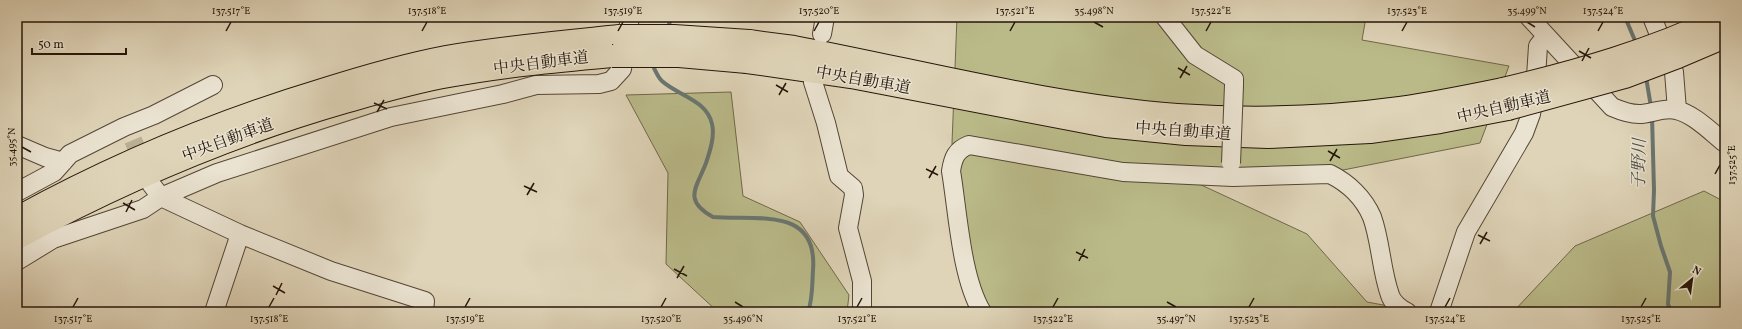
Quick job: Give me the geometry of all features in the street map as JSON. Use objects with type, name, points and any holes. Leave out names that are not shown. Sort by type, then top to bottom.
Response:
[{"type":"highway","name":"中央自動車道","points":[[17,218],[68,190],[140,156],[223,122],[379,72],[445,58],[531,45],[620,36],[674,36],[748,51],[851,77],[1106,126],[1186,134],[1268,137],[1370,132],[1440,122],[1670,39],[1721,17]]},
{"type":"highway","name":"中央自動車道","points":[[1506,99],[1625,77],[1725,37]]},
{"type":"highway","name":"中央自動車道","points":[[17,238],[70,210],[178,159],[303,114],[378,92],[449,76],[530,64],[612,56],[679,56],[748,51]]},
{"type":"street","points":[[17,261],[53,239],[142,209],[156,190],[217,173],[390,117],[503,94],[536,85],[599,84],[611,81],[622,69],[630,17]]},
{"type":"street","points":[[1165,17],[1194,55],[1234,80],[1232,170]]},
{"type":"street","points":[[1529,17],[1612,107],[1618,110],[1638,114],[1671,110],[1689,115],[1725,143]]},
{"type":"street","points":[[1652,17],[1674,72],[1671,110]]},
{"type":"street","points":[[1438,312],[1466,232],[1524,133],[1531,114],[1535,92],[1538,46],[1546,36]]},
{"type":"street","points":[[813,82],[840,176],[853,188],[854,195],[848,228],[862,281],[862,312]]},
{"type":"street","points":[[17,192],[54,172],[70,154],[128,133],[154,115],[213,85]]},
{"type":"street","points":[[17,145],[45,157],[63,162]]},
{"type":"street","points":[[982,312],[974,300],[967,274],[951,172],[953,157],[962,147],[969,145],[976,145],[1123,172],[1232,170],[1330,174],[1344,181],[1359,196],[1371,216],[1390,296],[1400,308],[1407,312]]},
{"type":"street","points":[[156,190],[240,234],[331,271],[425,301],[424,312]]},
{"type":"street","points":[[214,312],[240,234]]},
{"type":"green space","points":[[957,17],[1366,17],[1362,40],[1509,66],[1480,143],[1338,171],[1184,177],[1307,234],[1367,302],[1421,312],[988,312],[980,302],[952,143]]},
{"type":"green space","points":[[731,92],[743,196],[800,222],[849,295],[847,312],[718,312],[666,264],[668,173],[626,95]]},
{"type":"green space","points":[[1704,191],[1725,202],[1725,300],[1716,311],[1717,312],[1513,312],[1575,246]]},
{"type":"waterway","points":[[667,29],[672,17]]},
{"type":"waterway","name":"子野川","points":[[1625,17],[1636,43]]},
{"type":"waterway","points":[[655,62],[654,68],[662,81],[704,109],[712,124],[713,133],[710,149],[694,193],[698,205],[703,211],[713,217],[764,218],[781,221],[795,226],[805,235],[812,249],[813,270],[812,296],[808,312]]},
{"type":"waterway","name":"子野川","points":[[1646,77],[1651,107]]},
{"type":"waterway","name":"子野川","points":[[1652,116],[1654,190],[1653,216],[1670,272],[1668,304],[1671,312]]},
{"type":"tunnel","points":[[133,140],[146,170]]}]
